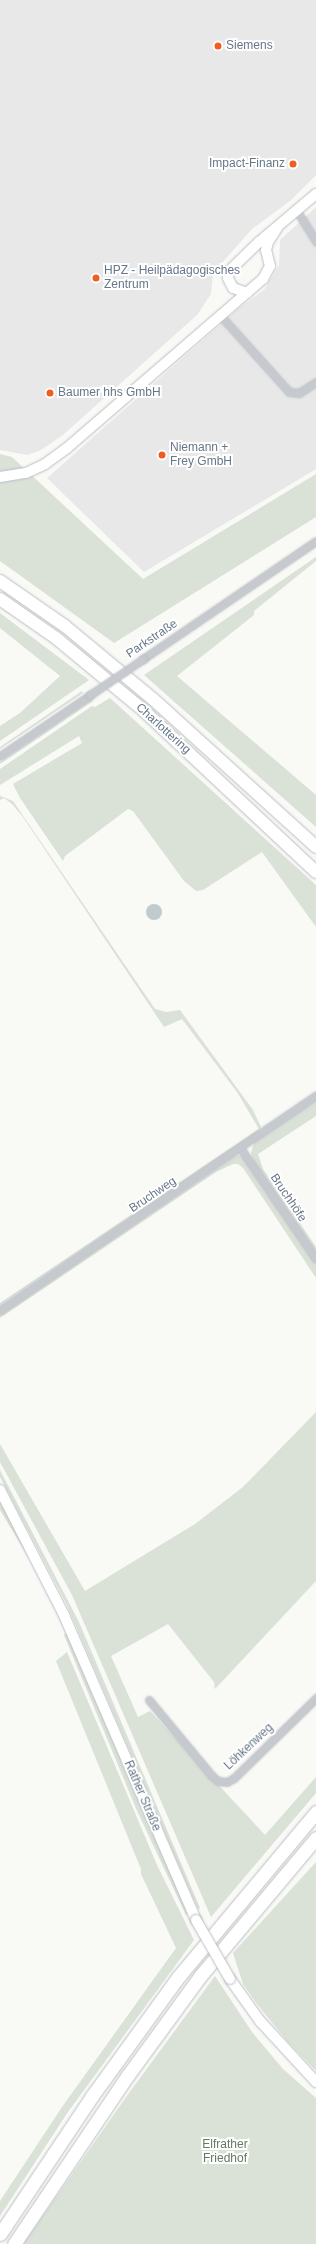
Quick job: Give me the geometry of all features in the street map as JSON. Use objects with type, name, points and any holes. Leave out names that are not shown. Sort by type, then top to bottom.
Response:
[{"type":"highway","name":"Charlottering","points":[[0,581],[65,626],[153,699],[316,847]]},
{"type":"highway","name":"Charlottering","points":[[0,599],[56,638],[143,710],[316,872]]},
{"type":"highway","points":[[0,2234],[92,2096],[179,1976],[316,1812]]},
{"type":"highway","points":[[14,2244],[128,2076],[201,1975],[316,1838]]},
{"type":"highway","points":[[270,1893],[289,1880],[316,1852]]},
{"type":"main road","points":[[223,312],[232,288],[228,278],[228,272],[250,250],[316,194]]},
{"type":"main road","points":[[0,477],[26,473],[45,464],[67,448],[263,279],[270,266],[266,250],[277,228]]},
{"type":"main road","points":[[250,250],[261,253],[270,266]]},
{"type":"main road","points":[[232,288],[247,293]]},
{"type":"main road","name":"Rather Straße","points":[[0,1490],[64,1615],[196,1920],[230,1979],[264,2027],[316,2082]]},
{"type":"street","points":[[297,211],[316,242]]},
{"type":"street","points":[[223,312],[289,392],[299,392],[316,382]]},
{"type":"street","name":"Parkstraße","points":[[0,756],[316,541]]},
{"type":"street","name":"Bruchweg","points":[[0,1310],[241,1148],[316,1095]]},
{"type":"street","name":"Bruchhöfe","points":[[241,1148],[316,1259]]},
{"type":"street","name":"Löhkenweg","points":[[149,1700],[212,1776],[218,1781],[227,1782],[234,1778],[316,1698]]},
{"type":"shaded area","points":[[0,0],[316,0],[316,175],[290,201],[252,229],[213,273],[211,294],[197,315],[63,435],[41,450],[27,455],[0,450]]},
{"type":"shaded area","points":[[316,207],[316,469],[144,572],[47,478],[239,308],[264,290],[279,265],[280,240]]},
{"type":"shaded area","points":[[154,904],[160,906],[162,912],[160,918],[154,920],[148,918],[146,912],[148,906]]},
{"type":"green space","points":[[0,454],[12,457],[143,579],[316,474],[316,517],[114,643],[0,561]]},
{"type":"green space","points":[[316,557],[316,561],[254,611],[254,615],[177,676],[316,795],[316,827],[144,675]]},
{"type":"green space","points":[[0,613],[89,680],[0,741],[0,726],[20,713],[60,676],[0,628]]},
{"type":"green space","points":[[82,691],[83,693],[0,749],[0,747]]},
{"type":"green space","points":[[110,698],[316,885],[316,927],[262,852],[203,890],[196,891],[184,881],[133,811],[128,809],[65,856],[63,861],[20,798],[13,784],[82,743],[79,736],[0,785],[0,769],[92,706],[95,707]]},
{"type":"green space","points":[[92,699],[93,701],[0,764],[0,762]]},
{"type":"green space","points":[[0,796],[13,801],[155,1009],[166,1012],[180,1010],[253,1110],[261,1127],[256,1134],[0,1305],[0,1303],[259,1129],[237,1092],[182,1019],[164,1027],[23,817],[12,804],[4,798],[0,800]]},
{"type":"green space","points":[[316,1101],[316,1116],[258,1154],[263,1169],[316,1247],[316,1256],[253,1161],[251,1153],[254,1142]]},
{"type":"green space","points":[[237,1155],[245,1157],[316,1264],[316,1278],[243,1168],[238,1164],[233,1164],[216,1172],[0,1318],[0,1314]]},
{"type":"green space","points":[[316,1412],[316,1581],[215,1689],[214,1682],[168,1624],[111,1656],[138,1717],[150,1711],[265,1835],[316,1777],[316,1793],[211,1917],[72,1595],[0,1462],[0,1444],[85,1591],[195,1524],[243,1487]]},
{"type":"green space","points":[[0,1470],[79,1622],[200,1908],[198,1909],[67,1605],[0,1477]]},
{"type":"green space","points":[[0,1499],[32,1559],[30,1560],[0,1510]]},
{"type":"green space","points":[[66,1633],[188,1914],[186,1915],[137,1811],[64,1635]]},
{"type":"green space","points":[[67,1652],[157,1865],[194,1940],[68,2112],[0,2216],[0,2201],[62,2107],[176,1948],[141,1874],[141,1869],[56,1661]]},
{"type":"green space","points":[[316,1862],[316,2071],[288,2042],[257,2004],[243,1984],[233,1953]]},
{"type":"green space","name":"Elfrather Friedhof","points":[[215,1976],[252,2032],[283,2069],[316,2098],[316,2244],[23,2244],[129,2093]]},
{"type":"place","name":"Siemens","points":[[218,46]]},
{"type":"place","name":"Impact-Finanz","points":[[293,164]]},
{"type":"place","name":"HPZ - Heilpädagogisches Zentrum","points":[[96,278]]},
{"type":"place","name":"Baumer hhs GmbH","points":[[50,393]]},
{"type":"place","name":"Niemann + Frey GmbH","points":[[162,455]]}]
